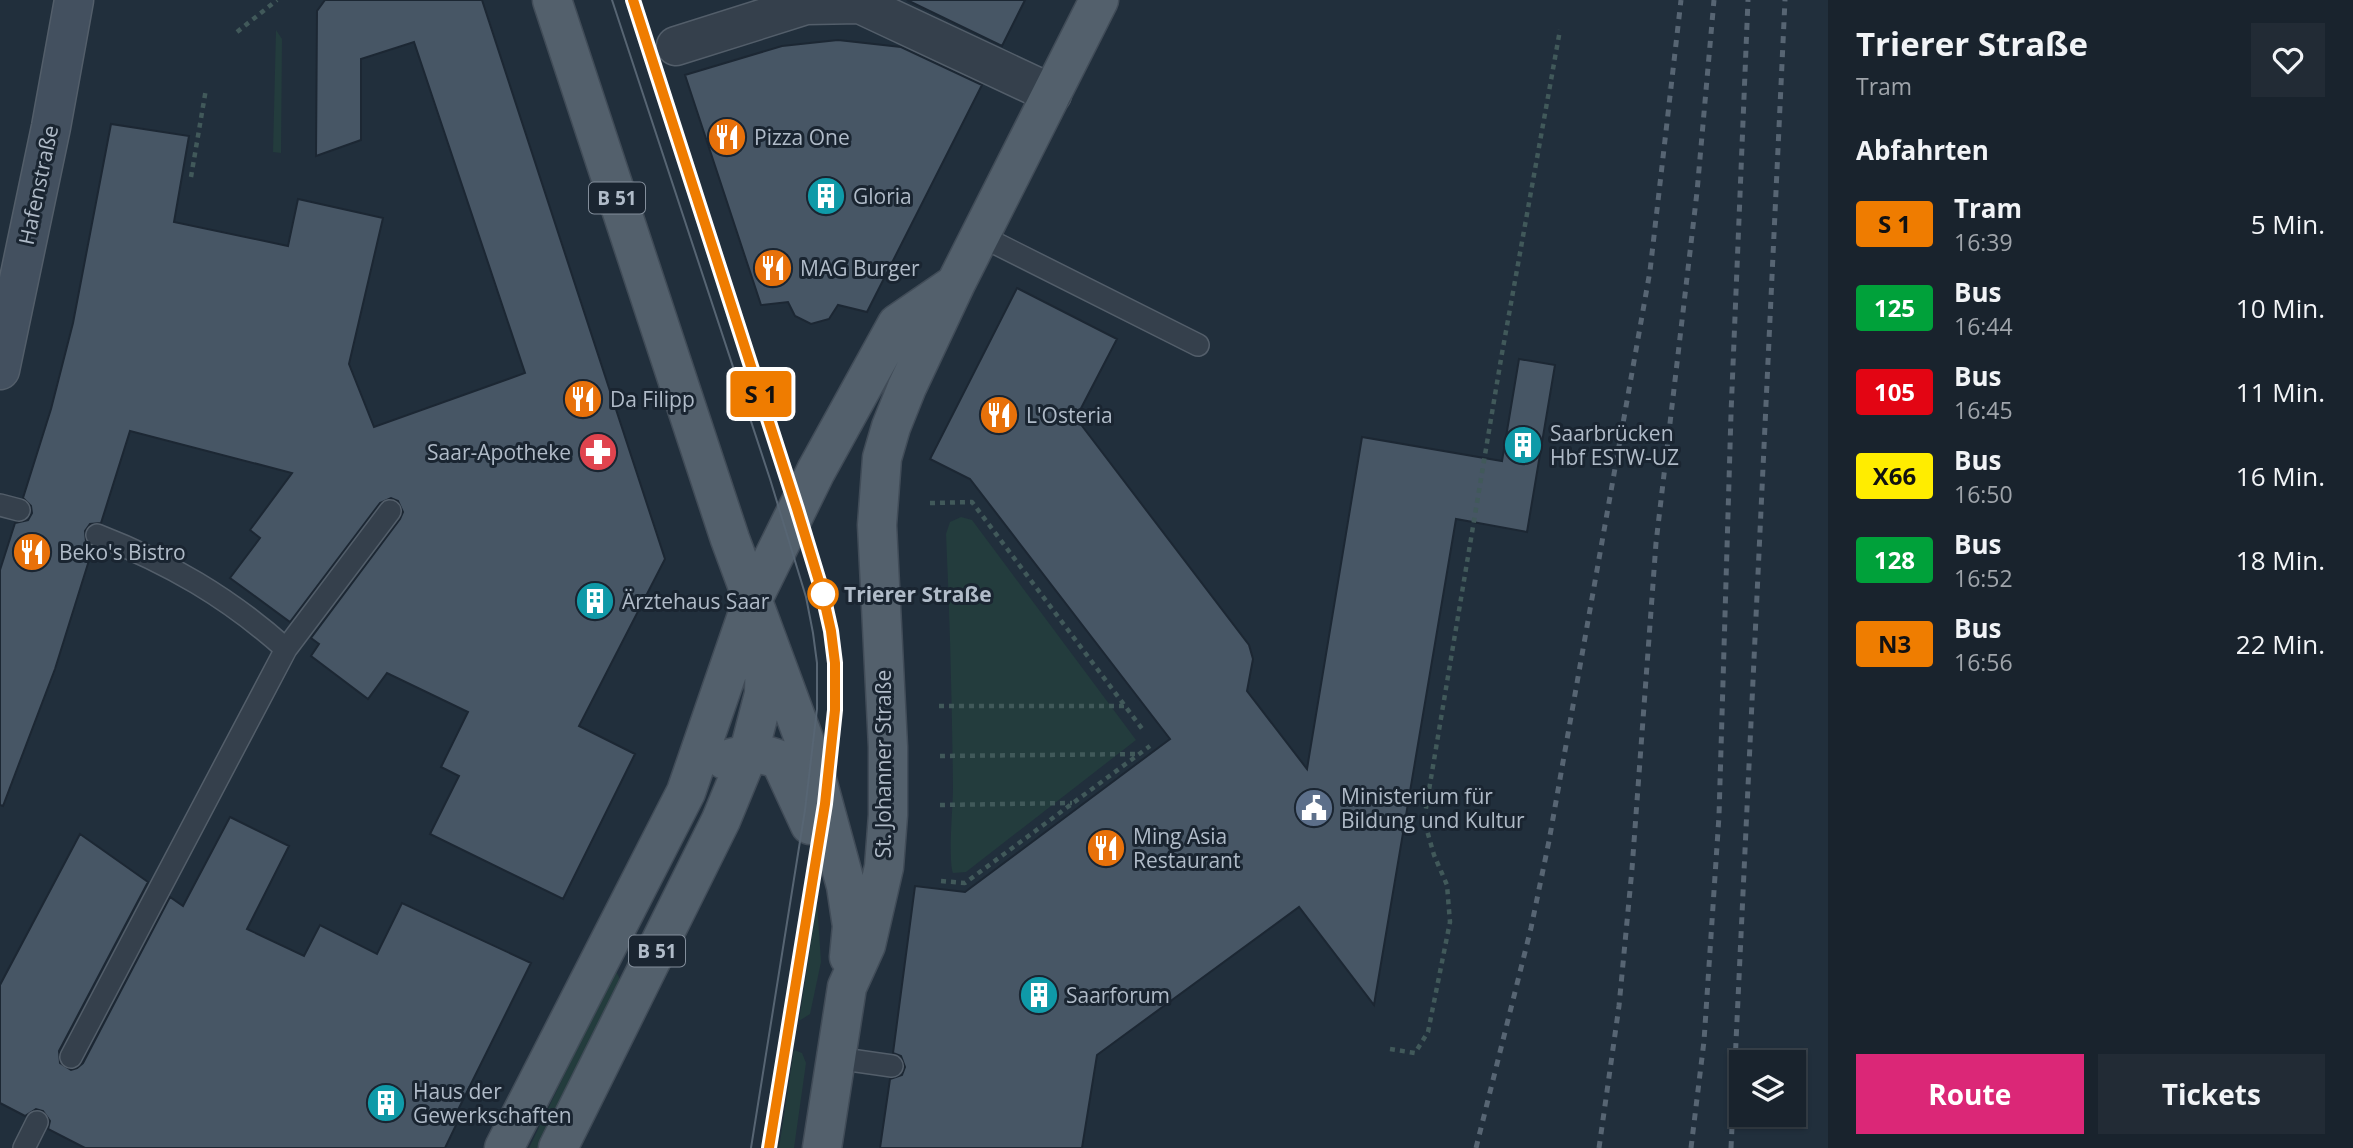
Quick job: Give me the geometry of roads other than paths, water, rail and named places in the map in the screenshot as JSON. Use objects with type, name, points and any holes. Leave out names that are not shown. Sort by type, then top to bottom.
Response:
[{"type":"main road","name":"B 51","points":[[552,0],[730,539],[811,758],[840,860],[852,926],[847,987]]},
{"type":"main road","points":[[721,696],[758,618],[817,471],[897,324],[956,283],[1100,0]]},
{"type":"main road","name":"St. Johanner Straße","points":[[822,1148],[847,987],[866,945],[884,867],[888,815],[888,747],[878,564],[882,458],[891,427],[956,283]]},
{"type":"main road","name":"B 51","points":[[504,1148],[687,792],[721,696],[731,624],[730,539]]},
{"type":"main road","name":"B 51","points":[[558,1148],[721,820],[749,752],[764,694],[758,618]]},
{"type":"main road","points":[[687,792],[719,762],[749,752],[768,755],[780,761],[805,810],[823,867],[847,987]]},
{"type":"street","name":"Hafenstraße","points":[[0,370],[51,127],[74,0]]},
{"type":"street","points":[[676,46],[806,5],[847,1],[860,4],[1052,94]]},
{"type":"lane","points":[[981,236],[1198,345]]},
{"type":"lane","points":[[71,1057],[286,649],[390,511]]},
{"type":"lane","points":[[97,535],[136,550],[213,591],[286,649]]},
{"type":"lane","points":[[836,1058],[892,1066]]},
{"type":"lane","points":[[24,1148],[37,1122]]},
{"type":"tram line","points":[[612,0],[770,479],[806,597],[817,663],[817,709],[805,810],[751,1148]]},
{"type":"tram line","points":[[633,0],[815,566],[833,644],[836,690],[830,770],[769,1148]]},
{"type":"tram line","points":[[633,0],[822,591],[835,663],[835,710],[825,804],[769,1148]]},
{"type":"railway","points":[[1476,1148],[1531,928],[1549,841],[1650,271],[1681,0]]},
{"type":"railway","points":[[1599,1148],[1619,1006],[1656,543],[1697,192],[1714,0]]},
{"type":"railway","points":[[1691,1148],[1704,1041],[1719,816],[1731,414],[1748,0]]},
{"type":"railway","points":[[1731,1148],[1785,0]]},
{"type":"place","name":"Pizza One","points":[[727,137]]},
{"type":"place","name":"Gloria","points":[[826,196]]},
{"type":"place","name":"MAG Burger","points":[[773,268]]},
{"type":"place","name":"Da Filipp","points":[[583,399]]},
{"type":"place","name":"L'Osteria","points":[[999,415]]},
{"type":"place","name":"Saarbrücken Hbf ESTW-UZ","points":[[1523,445]]},
{"type":"place","name":"Saar-Apotheke","points":[[598,452]]},
{"type":"place","name":"Beko's Bistro","points":[[32,552]]},
{"type":"place","name":"Trierer Straße","points":[[823,594]]},
{"type":"place","name":"Ärztehaus Saar","points":[[595,601]]},
{"type":"place","name":"Ministerium für Bildung und Kultur","points":[[1314,808]]},
{"type":"place","name":"Ming Asia Restaurant","points":[[1106,848]]},
{"type":"place","name":"Saarforum","points":[[1039,995]]},
{"type":"place","name":"Haus der Gewerkschaften","points":[[386,1103]]}]
